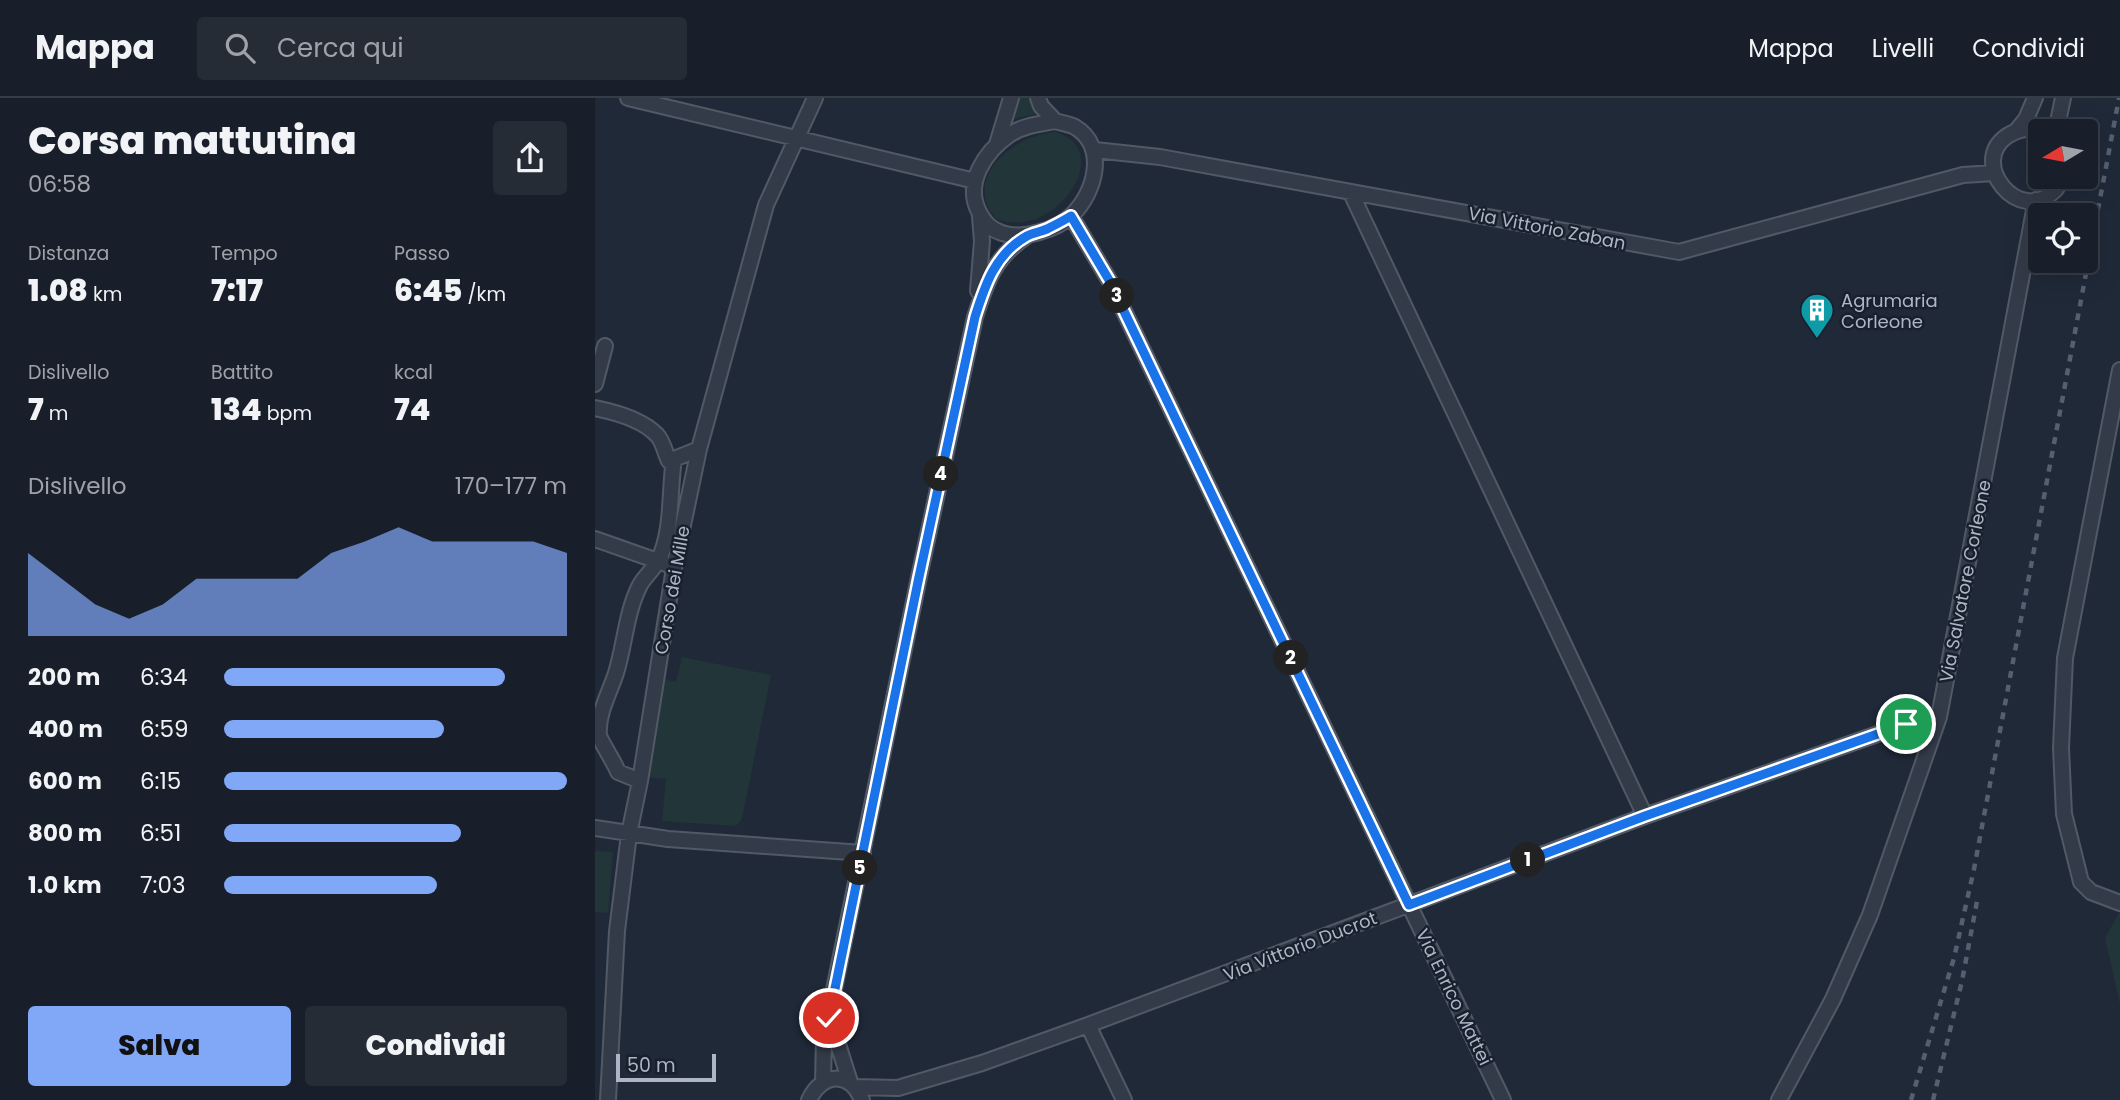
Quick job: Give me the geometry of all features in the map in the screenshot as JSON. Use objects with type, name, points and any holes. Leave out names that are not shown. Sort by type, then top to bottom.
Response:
[{"type":"street","points":[[628,98],[975,181]]},
{"type":"street","name":"Corso dei Mille","points":[[608,1100],[617,931],[629,834],[674,568],[699,449],[766,205],[814,98]]},
{"type":"street","points":[[997,145],[1011,98]]},
{"type":"street","points":[[1038,98],[1041,106],[1055,121]]},
{"type":"street","points":[[2035,98],[2026,119],[2017,130],[2002,140],[1994,156],[1994,173],[2003,190],[2018,199],[2036,200],[2055,189]]},
{"type":"street","points":[[2059,119],[2063,98]]},
{"type":"street","points":[[823,1082],[824,1038],[975,317],[982,241],[979,212],[973,194],[975,181],[982,162],[997,145],[1027,126],[1055,121],[1075,126],[1095,150],[1092,183],[1087,195],[1071,216],[1046,230],[1012,237],[987,225],[979,212]]},
{"type":"street","points":[[2017,130],[2028,128]]},
{"type":"street","name":"Via Vittorio Zaban","points":[[1095,150],[1160,157],[1678,252],[1963,175],[1994,173]]},
{"type":"street","points":[[1351,194],[1645,816]]},
{"type":"street","name":"Via Salvatore Corleone","points":[[1779,1100],[1833,999],[1870,915],[1939,716],[2036,200]]},
{"type":"street","name":"Via Enrico Mattei","points":[[1071,216],[1109,280],[1503,1100]]},
{"type":"street","points":[[975,317],[986,283],[1000,258],[1028,235]]},
{"type":"street","points":[[595,384],[605,346]]},
{"type":"street","points":[[2120,370],[2065,658],[2061,691],[2061,757],[2064,814],[2081,882],[2091,892],[2120,903]]},
{"type":"street","points":[[595,408],[612,412],[649,428],[659,437],[669,461],[699,449]]},
{"type":"street","points":[[640,781],[618,772],[613,758],[599,737],[601,718],[617,673],[627,624],[640,585],[659,559],[670,516],[669,490],[674,459]]},
{"type":"street","points":[[595,539],[659,559],[674,568]]},
{"type":"street","name":"Via Vittorio Ducrot","points":[[898,1088],[982,1063],[1088,1025],[1645,816],[1906,724],[1939,716]]},
{"type":"street","points":[[595,828],[629,834],[863,853]]},
{"type":"street","points":[[829,1018],[856,1090]]},
{"type":"street","points":[[1088,1025],[1124,1100]]},
{"type":"street","points":[[809,1100],[823,1082],[840,1079],[856,1090],[898,1088]]},
{"type":"street","points":[[883,1100],[898,1088]]},
{"type":"green space","points":[[1019,98],[1031,98],[1037,114],[1014,119]]},
{"type":"green space","points":[[1055,132],[1073,142],[1081,157],[1079,174],[1070,191],[1056,207],[1037,218],[1017,223],[995,218],[986,202],[985,187],[989,173],[998,160],[1024,141]]},
{"type":"green space","points":[[682,657],[771,675],[742,819],[736,826],[662,821],[666,779],[645,777],[663,679],[676,682]]},
{"type":"green space","points":[[595,851],[613,852],[608,913],[595,912]]},
{"type":"green space","points":[[2120,911],[2120,1004],[2105,938]]},
{"type":"railway","points":[[1911,1100],[1954,958],[1974,869],[2119,98]]},
{"type":"railway","points":[[1933,1100],[1962,981],[1978,896]]},
{"type":"place","name":"Agrumaria Corleone","points":[[1817,340]]},
{"type":"route","points":[[829,1018],[975,317],[986,283],[1000,258],[1028,235],[1046,230],[1071,216],[1089,242],[1109,280],[1409,905],[1645,816],[1906,724]]}]
